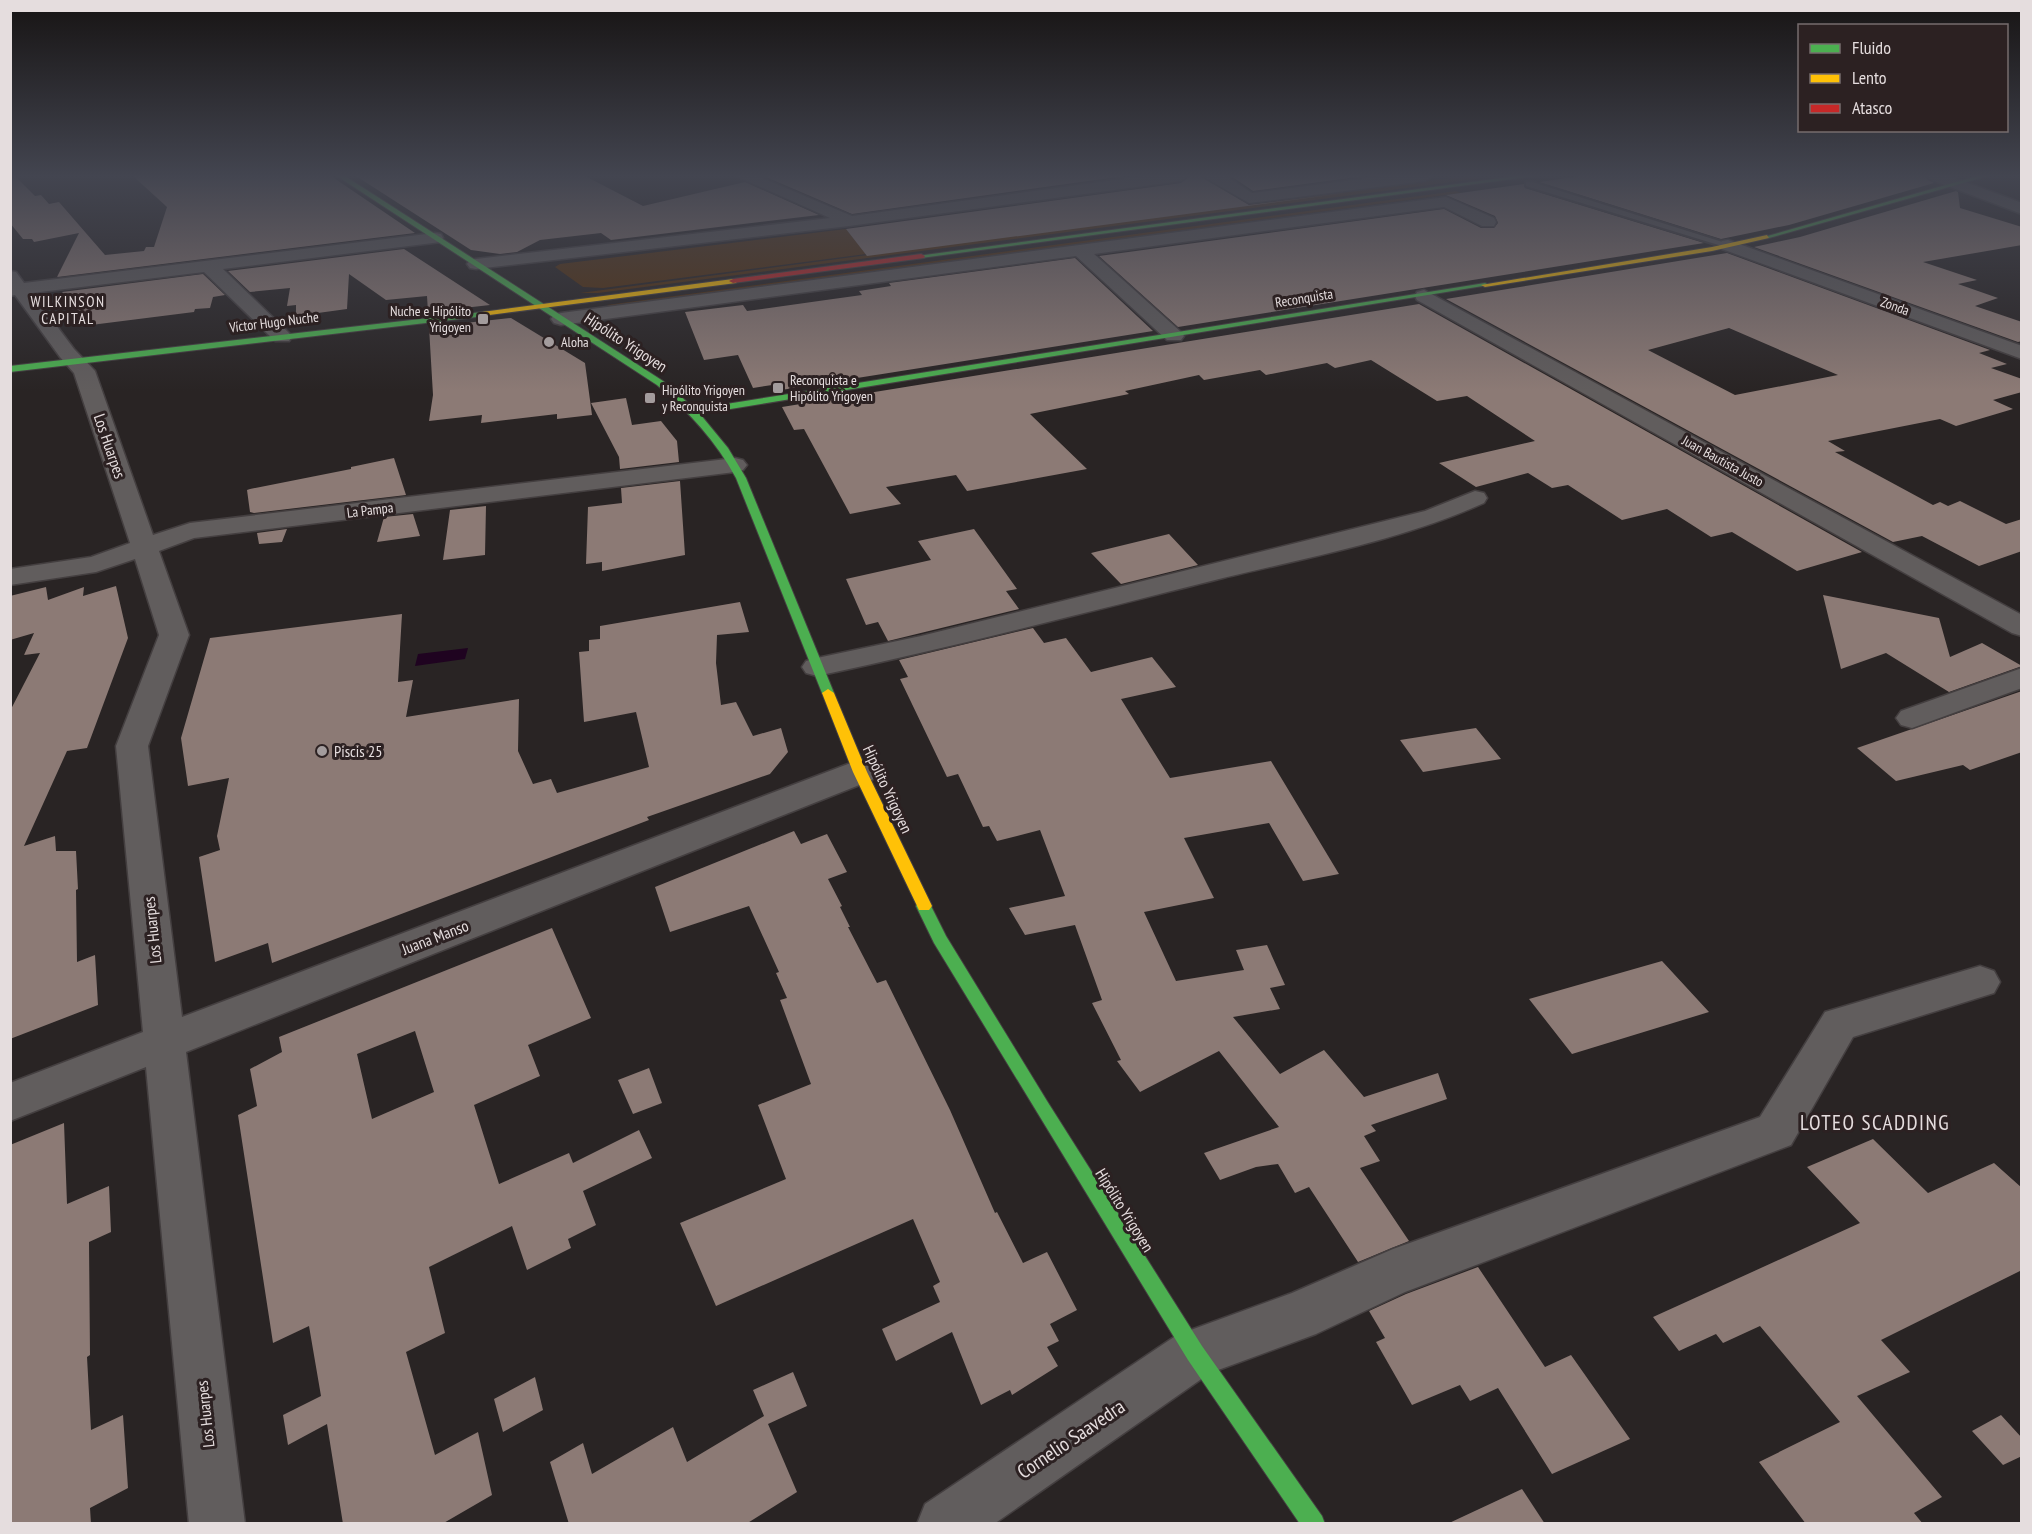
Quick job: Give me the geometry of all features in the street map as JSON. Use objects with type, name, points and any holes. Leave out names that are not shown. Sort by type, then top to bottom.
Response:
[{"type":"street","points":[[14,285],[209,266],[358,248]]},
{"type":"street","name":"Hipólito Yrigoyen","points":[[450,248],[660,383],[694,412],[719,441],[735,465],[860,772],[940,939],[1195,1353],[1314,1524]]},
{"type":"street","points":[[476,264],[618,248]]},
{"type":"street","name":"Víctor Hugo Nuche","points":[[10,369],[541,306],[1000,248]]},
{"type":"street","points":[[561,319],[1098,248]]},
{"type":"street","name":"Reconquista","points":[[694,412],[1424,296],[1713,248]]},
{"type":"street","name":"Zonda","points":[[1735,248],[2022,353]]},
{"type":"street","points":[[1080,250],[1174,336]]},
{"type":"street","points":[[209,266],[282,337]]},
{"type":"street","name":"Los Huarpes","points":[[14,285],[84,371],[174,635],[132,746],[217,1524]]},
{"type":"street","name":"Juan Bautista Justo","points":[[1424,296],[2022,627]]},
{"type":"street","name":"La Pampa","points":[[10,577],[96,564],[190,531],[735,465]]},
{"type":"street","points":[[818,667],[966,634],[1354,537],[1434,516],[1475,498]]},
{"type":"street","points":[[1912,718],[2022,677]]},
{"type":"street","name":"Juana Manso","points":[[10,1102],[860,772]]},
{"type":"street","name":"Cornelio Saavedra","points":[[945,1524],[1195,1353],[1298,1316],[1393,1273],[1775,1131],[1839,1024],[1980,982]]},
{"type":"shaded area","points":[[694,248],[861,248],[866,254],[603,288],[583,287],[555,267],[560,264]]},
{"type":"shaded area","points":[[924,248],[947,248],[598,293],[580,293]]},
{"type":"shaded area","points":[[1035,248],[1054,248],[611,307],[607,305]]},
{"type":"shaded area","points":[[468,648],[465,659],[415,666],[418,654]]},
{"type":"building","points":[[72,248],[99,248],[105,255],[144,251],[146,248],[296,248],[57,277]]},
{"type":"building","points":[[467,248],[525,248],[517,252],[500,254]]},
{"type":"building","points":[[860,248],[931,248],[867,256]]},
{"type":"building","points":[[1161,248],[1675,248],[1178,327],[1099,256]]},
{"type":"building","points":[[1756,248],[2007,248],[1923,262],[1977,280],[1958,284],[1998,298],[1975,306],[2022,322],[2022,341],[2018,342]]},
{"type":"building","points":[[404,249],[490,305],[428,312],[427,296],[386,300],[349,274],[347,309],[296,316],[296,305],[287,306],[290,288],[250,292],[228,271]]},
{"type":"building","points":[[1727,253],[1990,350],[1979,353],[2007,364],[1991,368],[2022,379],[2022,392],[1993,400],[2013,409],[1956,426],[1940,419],[1828,441],[1845,451],[1835,452],[1933,505],[1940,502],[1948,506],[1960,501],[2006,524],[2022,519],[2022,551],[1979,566],[1922,536],[1893,542],[1446,299]],"holes":[[[1729,328],[1838,375],[1735,395],[1648,350]]]},
{"type":"building","points":[[1075,258],[1153,331],[775,391],[772,385],[753,388],[738,355],[704,360],[685,312],[743,305],[747,311],[862,295],[859,291],[891,286],[889,283]]},
{"type":"building","points":[[203,274],[225,295],[213,297],[210,308],[195,309],[194,312],[91,325],[62,292]]},
{"type":"building","points":[[1419,304],[1862,552],[1797,571],[1732,532],[1711,537],[1667,509],[1622,520],[1568,485],[1552,488],[1528,473],[1476,487],[1439,463],[1535,441],[1467,396],[1437,401],[1371,360],[1335,368],[1327,363],[1266,375],[1260,370],[1204,380],[1199,375],[1125,391],[1129,394],[1030,414],[1087,469],[967,491],[956,475],[886,487],[901,504],[850,514],[804,429],[794,430],[782,407]]},
{"type":"building","points":[[511,318],[585,363],[592,415],[557,419],[557,414],[481,423],[482,415],[429,421],[433,395],[429,327]]},
{"type":"building","points":[[626,398],[632,425],[661,421],[677,441],[679,462],[620,469],[619,457],[591,403]]},
{"type":"building","points":[[394,458],[406,495],[250,512],[247,490]]},
{"type":"building","points":[[680,481],[685,555],[602,571],[602,562],[586,564],[588,507],[622,503],[621,488]]},
{"type":"building","points":[[486,506],[485,555],[443,560],[450,510]]},
{"type":"building","points":[[413,514],[420,536],[377,542],[384,517]]},
{"type":"building","points":[[287,529],[282,542],[259,544],[257,533]]},
{"type":"building","points":[[974,529],[1017,589],[1006,591],[1019,609],[888,641],[878,622],[866,625],[846,579],[931,560],[918,541]]},
{"type":"building","points":[[1169,534],[1198,565],[1121,584],[1091,553]]},
{"type":"building","points":[[116,586],[128,638],[87,748],[67,751],[24,846],[55,836],[56,851],[76,851],[77,962],[95,955],[98,1005],[10,1039],[10,711],[40,653],[24,655],[34,633],[10,640],[10,596],[46,587],[48,600],[84,587],[83,596]]},
{"type":"building","points":[[1823,595],[1939,618],[1950,657],[1982,643],[2022,666],[1949,692],[1886,653],[1841,669]]},
{"type":"building","points":[[740,602],[749,632],[717,635],[716,663],[721,705],[736,702],[753,736],[781,728],[788,752],[770,774],[647,817],[649,820],[272,963],[268,943],[215,962],[199,857],[220,850],[217,836],[229,778],[188,786],[181,738],[210,638],[402,614],[398,682],[413,680],[406,717],[519,699],[518,751],[533,784],[551,779],[557,793],[649,767],[636,712],[584,722],[579,652],[589,651],[589,640],[600,639],[600,626]]},
{"type":"building","points":[[1033,628],[1044,643],[1066,638],[1091,672],[1152,657],[1176,687],[1121,699],[1170,778],[1271,761],[1339,874],[1303,881],[1269,823],[1184,838],[1214,898],[1144,912],[1176,981],[1244,970],[1236,950],[1267,945],[1285,985],[1270,988],[1280,1009],[1233,1017],[1280,1074],[1324,1050],[1364,1097],[1438,1073],[1447,1099],[1371,1125],[1376,1131],[1364,1136],[1380,1161],[1360,1168],[1409,1241],[1358,1262],[1309,1187],[1295,1193],[1278,1164],[1256,1167],[1220,1180],[1204,1153],[1279,1127],[1219,1051],[1140,1092],[1117,1061],[1121,1060],[1092,1003],[1102,1000],[1075,925],[1025,935],[1009,908],[1065,896],[1040,830],[997,841],[989,826],[983,827],[958,774],[947,777],[900,679],[908,677],[899,660]]},
{"type":"building","points":[[2022,691],[2022,752],[1970,770],[1963,765],[1896,781],[1857,748]]},
{"type":"building","points":[[1476,728],[1501,759],[1423,772],[1400,740]]},
{"type":"building","points":[[794,831],[801,844],[827,834],[847,872],[828,879],[842,906],[840,907],[850,927],[848,927],[877,983],[886,980],[950,1110],[995,1213],[997,1212],[1023,1263],[1047,1252],[1077,1310],[1050,1324],[1059,1341],[1047,1347],[1058,1366],[1012,1395],[1010,1390],[981,1405],[952,1332],[896,1361],[882,1329],[940,1302],[933,1286],[940,1282],[913,1219],[716,1306],[680,1223],[786,1179],[758,1105],[811,1084],[780,1000],[787,998],[776,973],[779,972],[749,906],[670,932],[655,887]]},
{"type":"building","points":[[552,928],[591,1018],[528,1045],[540,1076],[474,1105],[499,1184],[569,1153],[573,1163],[639,1130],[652,1158],[583,1191],[596,1225],[568,1239],[571,1248],[527,1270],[512,1226],[429,1267],[445,1333],[406,1352],[435,1455],[478,1432],[492,1495],[442,1524],[343,1524],[327,1424],[288,1445],[283,1415],[321,1396],[309,1326],[273,1343],[238,1115],[257,1106],[250,1069],[282,1052],[279,1037]],"holes":[[[415,1031],[434,1092],[372,1119],[357,1054]]]},
{"type":"building","points":[[1662,961],[1709,1012],[1572,1054],[1529,999]]},
{"type":"building","points":[[649,1068],[662,1103],[633,1114],[618,1080]]},
{"type":"building","points":[[64,1123],[67,1204],[109,1186],[111,1232],[89,1242],[90,1355],[87,1357],[91,1430],[123,1415],[128,1488],[90,1508],[91,1524],[10,1524],[10,1145]]},
{"type":"building","points":[[1873,1139],[1928,1193],[1994,1163],[2022,1188],[2022,1270],[1881,1340],[1910,1372],[1857,1396],[1942,1497],[1914,1513],[1923,1524],[1806,1524],[1759,1462],[1840,1422],[1760,1326],[1723,1343],[1716,1334],[1679,1351],[1653,1317],[1860,1223],[1807,1167]]},
{"type":"building","points":[[1478,1267],[1545,1367],[1571,1355],[1630,1439],[1552,1474],[1498,1388],[1470,1401],[1460,1385],[1412,1405],[1376,1342],[1385,1338],[1369,1311],[1406,1294]]},
{"type":"building","points":[[793,1372],[807,1406],[768,1424],[797,1492],[746,1524],[569,1524],[550,1462],[583,1443],[592,1474],[673,1427],[687,1462],[764,1416],[753,1390]]},
{"type":"building","points":[[535,1377],[543,1410],[503,1432],[494,1399]]},
{"type":"building","points":[[2001,1415],[2022,1438],[2022,1456],[2003,1465],[1972,1431]]},
{"type":"building","points":[[1522,1489],[1545,1524],[1447,1524]]},
{"type":"traffic: fast","points":[[451,248],[660,383],[684,404],[716,438],[741,478],[828,693]]},
{"type":"traffic: fast","points":[[921,256],[985,248]]},
{"type":"traffic: fast","points":[[694,412],[1485,285]]},
{"type":"traffic: fast","points":[[10,369],[482,314]]},
{"type":"traffic: fast","points":[[924,906],[940,939],[1041,1106],[1195,1353],[1314,1524]]},
{"type":"traffic: slow","points":[[1485,285],[1718,248]]},
{"type":"traffic: slow","points":[[482,314],[733,281]]},
{"type":"traffic: slow","points":[[828,693],[860,772],[924,906]]},
{"type":"traffic: jam","points":[[733,281],[921,256]]},
{"type":"place","name":"Nuche e Hipólito Yrigoyen","points":[[483,319]]},
{"type":"place","name":"Aloha","points":[[549,342]]},
{"type":"place","name":"Reconquista e Hipólito Yrigoyen","points":[[778,388]]},
{"type":"place","name":"Hipólito Yrigoyen y Reconquista","points":[[650,398]]},
{"type":"place","name":"Piscis 25","points":[[322,751]]},
{"type":"district","name":"WILKINSON CAPITAL","points":[[68,310]]},
{"type":"district","name":"LOTEO SCADDING","points":[[1875,1122]]}]
